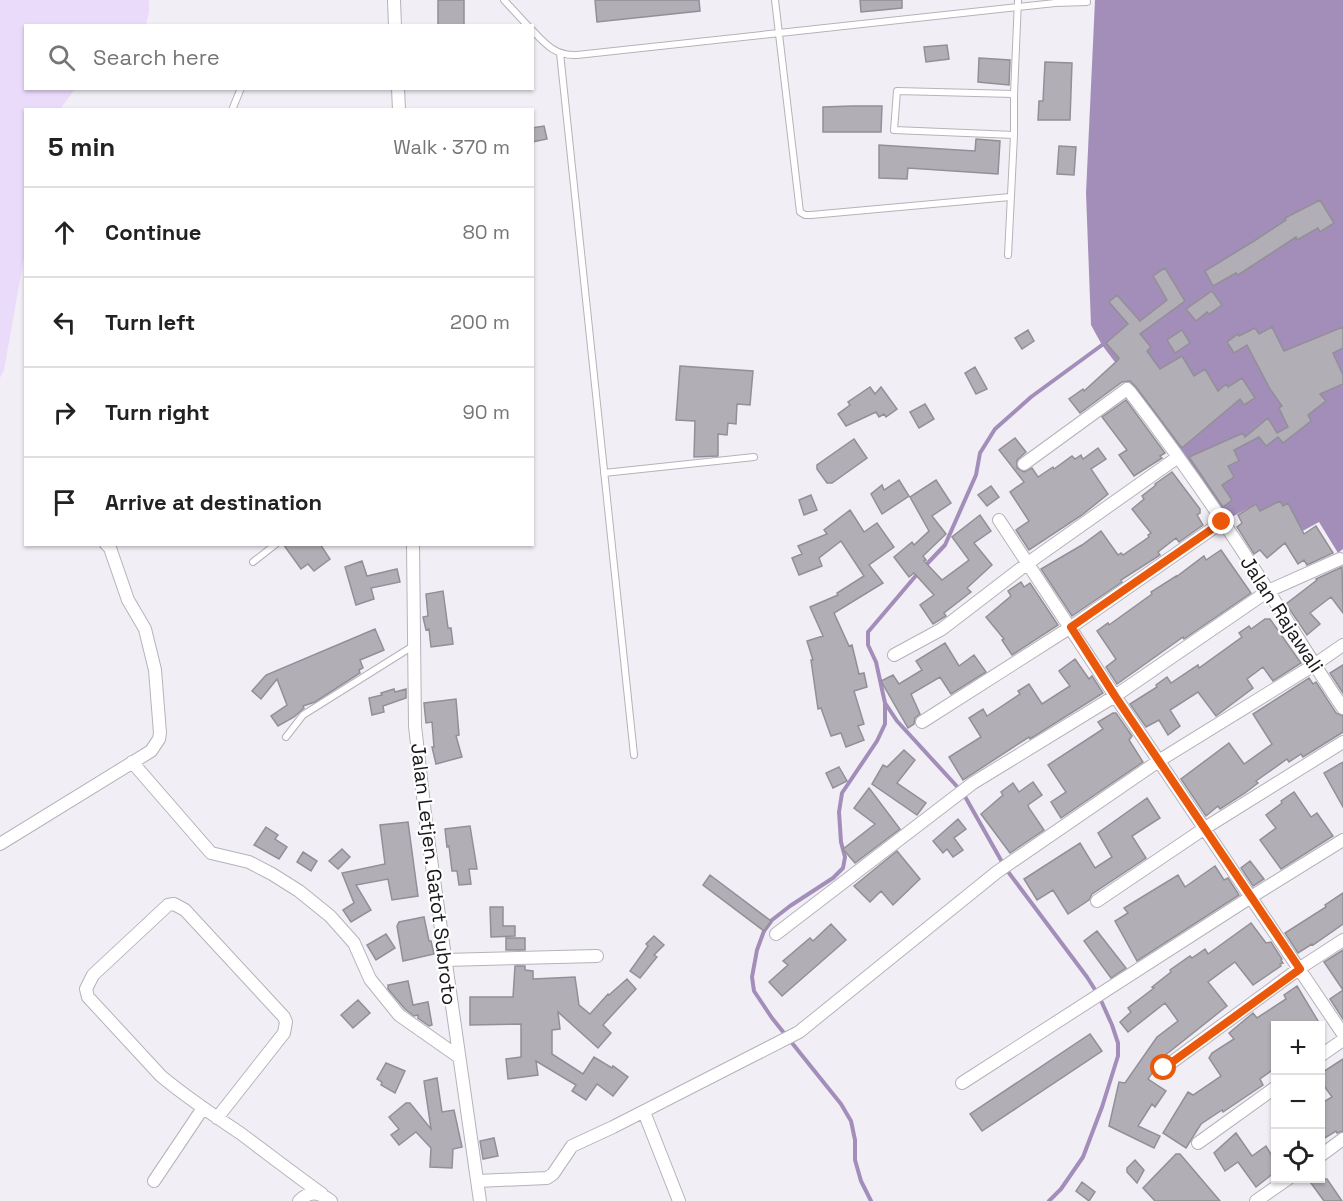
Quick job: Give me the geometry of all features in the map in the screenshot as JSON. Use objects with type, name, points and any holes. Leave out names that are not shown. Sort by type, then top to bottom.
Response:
[{"type":"street","points":[[394,0],[395,24]]},
{"type":"street","points":[[398,90],[399,108]]},
{"type":"street","name":"Jalan Rajawali","points":[[1024,464],[1127,389],[1178,457],[1343,708]]},
{"type":"street","points":[[894,655],[942,629],[1028,563],[1178,457]]},
{"type":"street","points":[[999,520],[1343,1034]]},
{"type":"street","points":[[922,722],[1071,627],[1222,522]]},
{"type":"street","points":[[0,844],[151,750],[159,739],[160,723],[155,670],[145,629],[128,600],[110,546]]},
{"type":"street","name":"Jalan Letjen. Gatot Subroto","points":[[413,546],[415,726],[427,831],[480,1201]]},
{"type":"street","points":[[776,934],[974,783],[1115,696],[1268,591],[1340,559]]},
{"type":"street","points":[[478,1181],[547,1178],[553,1174],[572,1146],[644,1112],[799,1032],[997,872],[1160,760],[1343,645]]},
{"type":"street","points":[[1097,901],[1205,828],[1343,742]]},
{"type":"street","points":[[132,762],[211,853],[249,862],[272,874],[299,891],[330,916],[354,943],[370,979],[399,1015],[459,1057]]},
{"type":"street","points":[[962,1083],[1343,840]]},
{"type":"street","points":[[217,1118],[284,1033],[286,1022],[284,1017],[181,906],[168,905],[93,975],[86,989],[88,997],[161,1076],[203,1108],[326,1197]]},
{"type":"street","points":[[1164,1068],[1343,940]]},
{"type":"street","points":[[445,960],[597,956]]},
{"type":"street","points":[[1325,1053],[1343,1040]]},
{"type":"street","points":[[1198,1143],[1271,1090]]},
{"type":"street","points":[[154,1181],[203,1108]]},
{"type":"street","points":[[644,1112],[679,1201]]},
{"type":"street","points":[[1325,1152],[1343,1139]]},
{"type":"street","points":[[1256,1201],[1283,1183]]},
{"type":"street","points":[[299,1201],[309,1193],[326,1197]]},
{"type":"lane","points":[[504,0],[526,24]]},
{"type":"lane","points":[[776,0],[800,212],[811,215],[1010,197]]},
{"type":"lane","points":[[534,32],[547,46],[560,53],[578,55],[1018,4],[1087,2]]},
{"type":"lane","points":[[1008,255],[1018,4]]},
{"type":"lane","points":[[560,53],[634,755]]},
{"type":"lane","points":[[232,108],[240,90]]},
{"type":"lane","points":[[1014,94],[897,91],[894,130],[1014,135]]},
{"type":"lane","points":[[604,473],[754,457]]},
{"type":"lane","points":[[253,562],[273,546]]},
{"type":"lane","points":[[286,737],[303,715],[414,646]]},
{"type":"shaded area","points":[[0,0],[149,0],[146,24],[24,24],[24,90],[74,90],[61,108],[24,108],[24,258],[4,370],[0,378]]},
{"type":"shaded area","points":[[1095,0],[1343,0],[1343,549],[1338,553],[1319,522],[1279,544],[1256,504],[1228,519],[1158,419],[1102,345],[1091,325],[1086,193]]},
{"type":"building","points":[[438,0],[464,0],[464,24],[438,24]]},
{"type":"building","points":[[595,0],[699,0],[700,11],[597,22]]},
{"type":"building","points":[[860,0],[902,0],[902,8],[861,12]]},
{"type":"building","points":[[947,45],[949,59],[926,62],[924,47]]},
{"type":"building","points":[[979,58],[1010,60],[1009,85],[978,82]]},
{"type":"building","points":[[1045,62],[1072,63],[1070,120],[1038,120],[1039,101],[1043,101]]},
{"type":"building","points":[[882,106],[881,132],[823,132],[823,107]]},
{"type":"building","points":[[544,126],[547,139],[534,142],[534,128]]},
{"type":"building","points":[[976,139],[1000,141],[998,174],[908,168],[907,179],[879,178],[879,145],[975,151]]},
{"type":"building","points":[[1059,146],[1076,147],[1074,175],[1057,174]]},
{"type":"building","points":[[1320,200],[1334,223],[1320,232],[1318,228],[1297,240],[1296,237],[1238,275],[1236,273],[1213,286],[1205,271],[1286,220],[1285,218]]},
{"type":"building","points":[[1165,268],[1185,301],[1140,334],[1151,347],[1147,351],[1160,369],[1182,356],[1194,376],[1205,369],[1218,391],[1226,384],[1228,387],[1242,378],[1255,398],[1244,405],[1240,399],[1183,447],[1130,381],[1122,382],[1080,413],[1069,399],[1083,389],[1084,391],[1119,358],[1106,343],[1128,324],[1109,302],[1117,295],[1140,321],[1167,300],[1153,276]]},
{"type":"building","points":[[1212,291],[1222,305],[1209,314],[1207,312],[1196,321],[1186,309]]},
{"type":"building","points":[[1272,327],[1284,351],[1343,327],[1343,348],[1333,353],[1343,375],[1343,384],[1320,394],[1326,401],[1308,415],[1311,421],[1283,443],[1278,437],[1266,446],[1259,437],[1234,450],[1239,461],[1228,466],[1234,477],[1222,485],[1232,500],[1223,507],[1189,457],[1243,433],[1245,437],[1268,418],[1277,433],[1288,427],[1279,408],[1282,406],[1270,389],[1247,345],[1234,353],[1227,342],[1238,334],[1239,336],[1255,328],[1259,334]]},
{"type":"building","points":[[1028,330],[1034,341],[1022,349],[1015,338]]},
{"type":"building","points":[[1182,330],[1190,343],[1175,353],[1167,340]]},
{"type":"building","points":[[680,366],[753,371],[750,405],[737,404],[736,424],[728,423],[727,435],[718,434],[718,456],[694,457],[695,421],[676,420]]},
{"type":"building","points":[[975,367],[987,389],[976,394],[965,373]]},
{"type":"building","points":[[870,387],[875,394],[881,387],[897,409],[886,417],[884,414],[879,417],[876,412],[846,426],[838,414],[850,405],[848,402]]},
{"type":"building","points":[[1126,400],[1165,453],[1160,456],[1162,458],[1134,476],[1119,455],[1127,450],[1102,417]]},
{"type":"building","points":[[925,404],[934,419],[919,428],[910,412]]},
{"type":"building","points":[[1015,438],[1026,452],[1017,460],[1017,468],[1024,472],[1032,468],[1038,477],[1072,456],[1075,459],[1081,455],[1083,459],[1098,448],[1106,459],[1091,469],[1108,494],[1082,515],[1029,550],[1016,530],[1029,521],[1010,492],[1024,482],[999,450]]},
{"type":"building","points":[[854,439],[867,458],[832,483],[827,483],[817,469],[817,465]]},
{"type":"building","points":[[1172,472],[1200,509],[1197,515],[1203,525],[1179,542],[1176,538],[1158,552],[1160,555],[1072,616],[1041,569],[1101,531],[1118,555],[1121,553],[1123,555],[1149,537],[1151,533],[1132,509],[1144,499],[1142,496]]},
{"type":"building","points":[[899,480],[909,496],[882,514],[871,494],[882,485],[884,490]]},
{"type":"building","points":[[936,480],[951,503],[932,516],[946,534],[923,556],[926,560],[924,561],[942,580],[969,560],[952,537],[980,515],[991,531],[974,543],[992,565],[967,588],[971,592],[944,613],[946,616],[933,624],[920,605],[934,595],[914,573],[909,577],[894,557],[912,542],[914,545],[929,531],[910,497]]},
{"type":"building","points":[[991,486],[999,497],[987,506],[978,495]]},
{"type":"building","points":[[811,495],[817,510],[804,515],[799,500]]},
{"type":"building","points":[[1280,501],[1283,506],[1288,503],[1304,534],[1316,526],[1333,553],[1307,565],[1304,560],[1298,564],[1285,543],[1267,558],[1260,550],[1254,554],[1237,527],[1242,523],[1238,515],[1256,504],[1260,511]]},
{"type":"building","points":[[850,510],[864,532],[877,523],[894,547],[869,565],[883,583],[834,613],[849,646],[852,645],[859,674],[864,673],[867,687],[854,691],[864,724],[858,726],[864,740],[846,747],[841,733],[831,736],[821,708],[818,709],[811,660],[813,660],[807,641],[823,636],[810,607],[838,595],[837,593],[864,576],[841,541],[819,558],[822,566],[799,575],[792,558],[802,554],[798,546],[827,534],[824,530]]},
{"type":"building","points":[[284,546],[321,546],[330,559],[314,571],[308,564],[301,569]]},
{"type":"building","points":[[1221,550],[1251,593],[1184,639],[1183,637],[1117,684],[1106,667],[1116,659],[1097,631],[1108,623],[1109,625],[1152,594],[1151,592],[1204,556],[1206,560]]},
{"type":"building","points":[[362,561],[367,576],[397,569],[400,582],[371,588],[374,599],[356,605],[345,567]]},
{"type":"building","points":[[1342,567],[1343,613],[1331,597],[1310,613],[1320,624],[1307,635],[1286,604],[1316,579]]},
{"type":"building","points":[[1021,582],[1024,587],[1030,583],[1058,625],[1012,655],[1002,640],[1004,639],[986,617],[1011,596],[1008,591]]},
{"type":"building","points":[[443,591],[448,628],[451,628],[453,644],[431,647],[429,629],[426,630],[423,617],[428,616],[426,594]]},
{"type":"building","points":[[1265,619],[1270,619],[1301,663],[1273,681],[1263,667],[1247,679],[1253,688],[1216,716],[1198,692],[1170,710],[1180,726],[1168,735],[1159,720],[1146,727],[1130,704],[1157,687],[1156,685],[1167,677],[1171,683],[1198,665],[1199,668],[1242,637],[1239,633],[1249,626],[1251,629]]},
{"type":"building","points":[[375,629],[384,650],[360,660],[363,668],[359,670],[360,673],[315,702],[303,706],[304,708],[294,717],[278,726],[271,716],[287,705],[277,679],[261,699],[252,691],[266,675]]},
{"type":"building","points":[[945,643],[959,666],[974,655],[986,672],[951,694],[940,677],[911,694],[920,714],[915,718],[914,724],[908,728],[881,681],[893,675],[899,684],[922,670],[916,661]]},
{"type":"building","points":[[1075,659],[1089,679],[1092,676],[1103,693],[963,780],[949,757],[981,737],[969,718],[983,709],[987,716],[1020,694],[1018,691],[1029,684],[1042,704],[1070,686],[1059,671]]},
{"type":"building","points":[[1343,665],[1343,693],[1330,673]]},
{"type":"building","points":[[1309,678],[1313,684],[1316,682],[1336,713],[1343,716],[1343,732],[1303,757],[1301,754],[1289,762],[1287,759],[1256,781],[1258,783],[1245,793],[1220,809],[1218,806],[1206,816],[1181,779],[1229,743],[1244,764],[1272,744],[1253,714]]},
{"type":"building","points":[[394,689],[395,692],[406,689],[406,698],[383,706],[384,712],[372,715],[369,698]]},
{"type":"building","points":[[456,699],[459,735],[456,736],[462,757],[436,764],[432,747],[434,747],[432,722],[426,723],[424,703]]},
{"type":"building","points":[[1116,713],[1132,736],[1129,740],[1143,762],[1061,818],[1051,802],[1066,792],[1048,765],[1103,729],[1098,722]]},
{"type":"building","points":[[904,750],[915,760],[897,783],[926,803],[917,815],[872,784],[883,765],[887,767]]},
{"type":"building","points":[[1343,762],[1343,807],[1324,773]]},
{"type":"building","points":[[839,767],[847,781],[833,788],[826,773]]},
{"type":"building","points":[[1033,782],[1042,795],[1028,805],[1044,830],[1010,853],[981,814],[1003,795],[1001,792],[1013,783],[1019,792]]},
{"type":"building","points":[[869,788],[900,829],[855,863],[843,849],[875,824],[854,808]]},
{"type":"building","points":[[1294,792],[1311,817],[1317,813],[1333,836],[1281,869],[1260,840],[1276,828],[1266,815]]},
{"type":"building","points":[[1147,798],[1160,818],[1132,836],[1146,858],[1092,894],[1089,900],[1068,914],[1053,890],[1037,900],[1024,879],[1080,843],[1095,868],[1112,857],[1098,833]]},
{"type":"building","points":[[958,819],[966,829],[954,838],[963,850],[953,857],[947,849],[943,853],[933,841]]},
{"type":"building","points":[[408,822],[418,896],[392,900],[388,879],[356,885],[371,910],[351,922],[343,910],[354,903],[342,873],[385,864],[380,825]]},
{"type":"building","points":[[470,826],[477,869],[469,869],[471,884],[459,885],[457,871],[452,871],[445,829]]},
{"type":"building","points":[[266,827],[278,835],[275,839],[287,847],[279,859],[254,845]]},
{"type":"building","points":[[342,849],[350,857],[338,869],[329,861]]},
{"type":"building","points":[[897,851],[920,879],[893,905],[881,891],[870,902],[854,886]]},
{"type":"building","points":[[303,852],[317,861],[311,871],[297,862]]},
{"type":"building","points":[[1250,861],[1264,879],[1253,886],[1241,868]]},
{"type":"building","points":[[1215,866],[1224,880],[1228,878],[1239,895],[1137,961],[1115,921],[1128,913],[1124,908],[1178,875],[1185,887]]},
{"type":"building","points":[[710,875],[771,921],[764,931],[703,885]]},
{"type":"building","points":[[1343,893],[1343,924],[1298,953],[1285,933],[1326,907],[1325,905]]},
{"type":"building","points":[[490,907],[503,907],[503,926],[515,926],[515,936],[491,937]]},
{"type":"building","points":[[424,917],[434,954],[403,961],[397,926],[399,922]]},
{"type":"building","points":[[1251,923],[1266,943],[1271,942],[1283,963],[1253,985],[1235,962],[1208,982],[1227,1006],[1163,1057],[1148,1079],[1166,1091],[1155,1107],[1152,1104],[1138,1126],[1160,1136],[1154,1148],[1109,1126],[1119,1082],[1125,1083],[1157,1037],[1178,1021],[1165,1003],[1128,1032],[1120,1022],[1131,1012],[1128,1008],[1154,988],[1152,987],[1171,972],[1170,970],[1190,956],[1192,958],[1205,949],[1208,954]]},
{"type":"building","points":[[831,924],[846,940],[782,996],[769,982],[788,965],[783,961],[810,938],[813,941]]},
{"type":"building","points":[[1097,931],[1126,968],[1111,978],[1084,941]]},
{"type":"building","points":[[386,934],[395,948],[376,960],[367,945]]},
{"type":"building","points":[[654,936],[664,945],[654,955],[657,957],[640,978],[630,971],[648,946],[646,944]]},
{"type":"building","points":[[506,938],[525,938],[525,950],[506,950]]},
{"type":"building","points":[[1343,950],[1343,990],[1324,962]]},
{"type":"building","points":[[515,966],[525,966],[525,970],[533,971],[533,979],[575,977],[579,1005],[590,1014],[608,994],[627,979],[636,989],[603,1025],[611,1033],[598,1048],[558,1012],[560,1029],[552,1030],[552,1054],[583,1074],[594,1057],[612,1068],[613,1066],[628,1077],[613,1096],[597,1084],[586,1100],[572,1091],[576,1085],[536,1061],[538,1075],[508,1079],[506,1059],[521,1057],[521,1024],[470,1025],[470,997],[513,997]]},
{"type":"building","points":[[408,981],[413,1005],[428,1002],[432,1025],[429,1026],[418,1018],[418,1015],[414,1016],[405,1009],[388,989],[388,985]]},
{"type":"building","points":[[1297,986],[1318,1021],[1271,1021],[1271,1071],[1260,1079],[1263,1085],[1201,1124],[1186,1148],[1163,1133],[1188,1092],[1193,1095],[1221,1076],[1209,1058],[1212,1053],[1234,1039],[1229,1033],[1253,1013],[1257,1018],[1286,999],[1284,995]]},
{"type":"building","points":[[1343,990],[1343,1019],[1330,999]]},
{"type":"building","points":[[358,1000],[370,1013],[353,1028],[341,1015]]},
{"type":"building","points":[[1090,1034],[1102,1051],[982,1131],[970,1114]]},
{"type":"building","points":[[1343,1059],[1343,1131],[1337,1133],[1336,1131],[1325,1138],[1325,1101],[1332,1097],[1325,1087],[1325,1071]]},
{"type":"building","points":[[386,1063],[405,1071],[395,1093],[381,1085],[382,1082],[377,1079]]},
{"type":"building","points":[[437,1078],[442,1112],[454,1110],[462,1147],[453,1149],[452,1168],[430,1167],[431,1148],[416,1132],[399,1145],[391,1135],[399,1129],[389,1117],[406,1103],[410,1103],[431,1129],[424,1081]]},
{"type":"building","points":[[1236,1133],[1252,1156],[1266,1146],[1271,1154],[1271,1175],[1256,1187],[1238,1162],[1225,1171],[1214,1153]]},
{"type":"building","points":[[494,1138],[498,1156],[483,1159],[480,1141]]},
{"type":"building","points":[[1176,1154],[1180,1154],[1220,1201],[1155,1201],[1143,1188]]},
{"type":"building","points":[[1135,1160],[1144,1170],[1137,1183],[1127,1172],[1127,1168]]},
{"type":"building","points":[[1327,1179],[1342,1201],[1324,1201],[1311,1183],[1325,1183]]},
{"type":"building","points":[[1082,1182],[1095,1192],[1089,1201],[1076,1191]]},
{"type":"waterway","points":[[924,567],[945,545],[976,475],[980,453],[995,429],[1031,397],[1102,345]]},
{"type":"waterway","points":[[919,572],[868,632],[868,645],[876,662],[885,703],[897,721],[963,793],[1006,869],[1099,996],[1118,1043],[1118,1056],[1083,1157],[1061,1189],[1049,1201]]},
{"type":"waterway","points":[[871,1201],[861,1181],[855,1160],[855,1140],[851,1121],[841,1104],[772,1018],[754,991],[752,977],[757,950],[764,931],[772,920],[833,878],[843,868],[845,857],[841,842],[839,812],[842,793],[877,741],[885,724],[885,703]]},
{"type":"route","points":[[1164,1068],[1300,969],[1115,696],[1071,627],[1222,522]]}]
